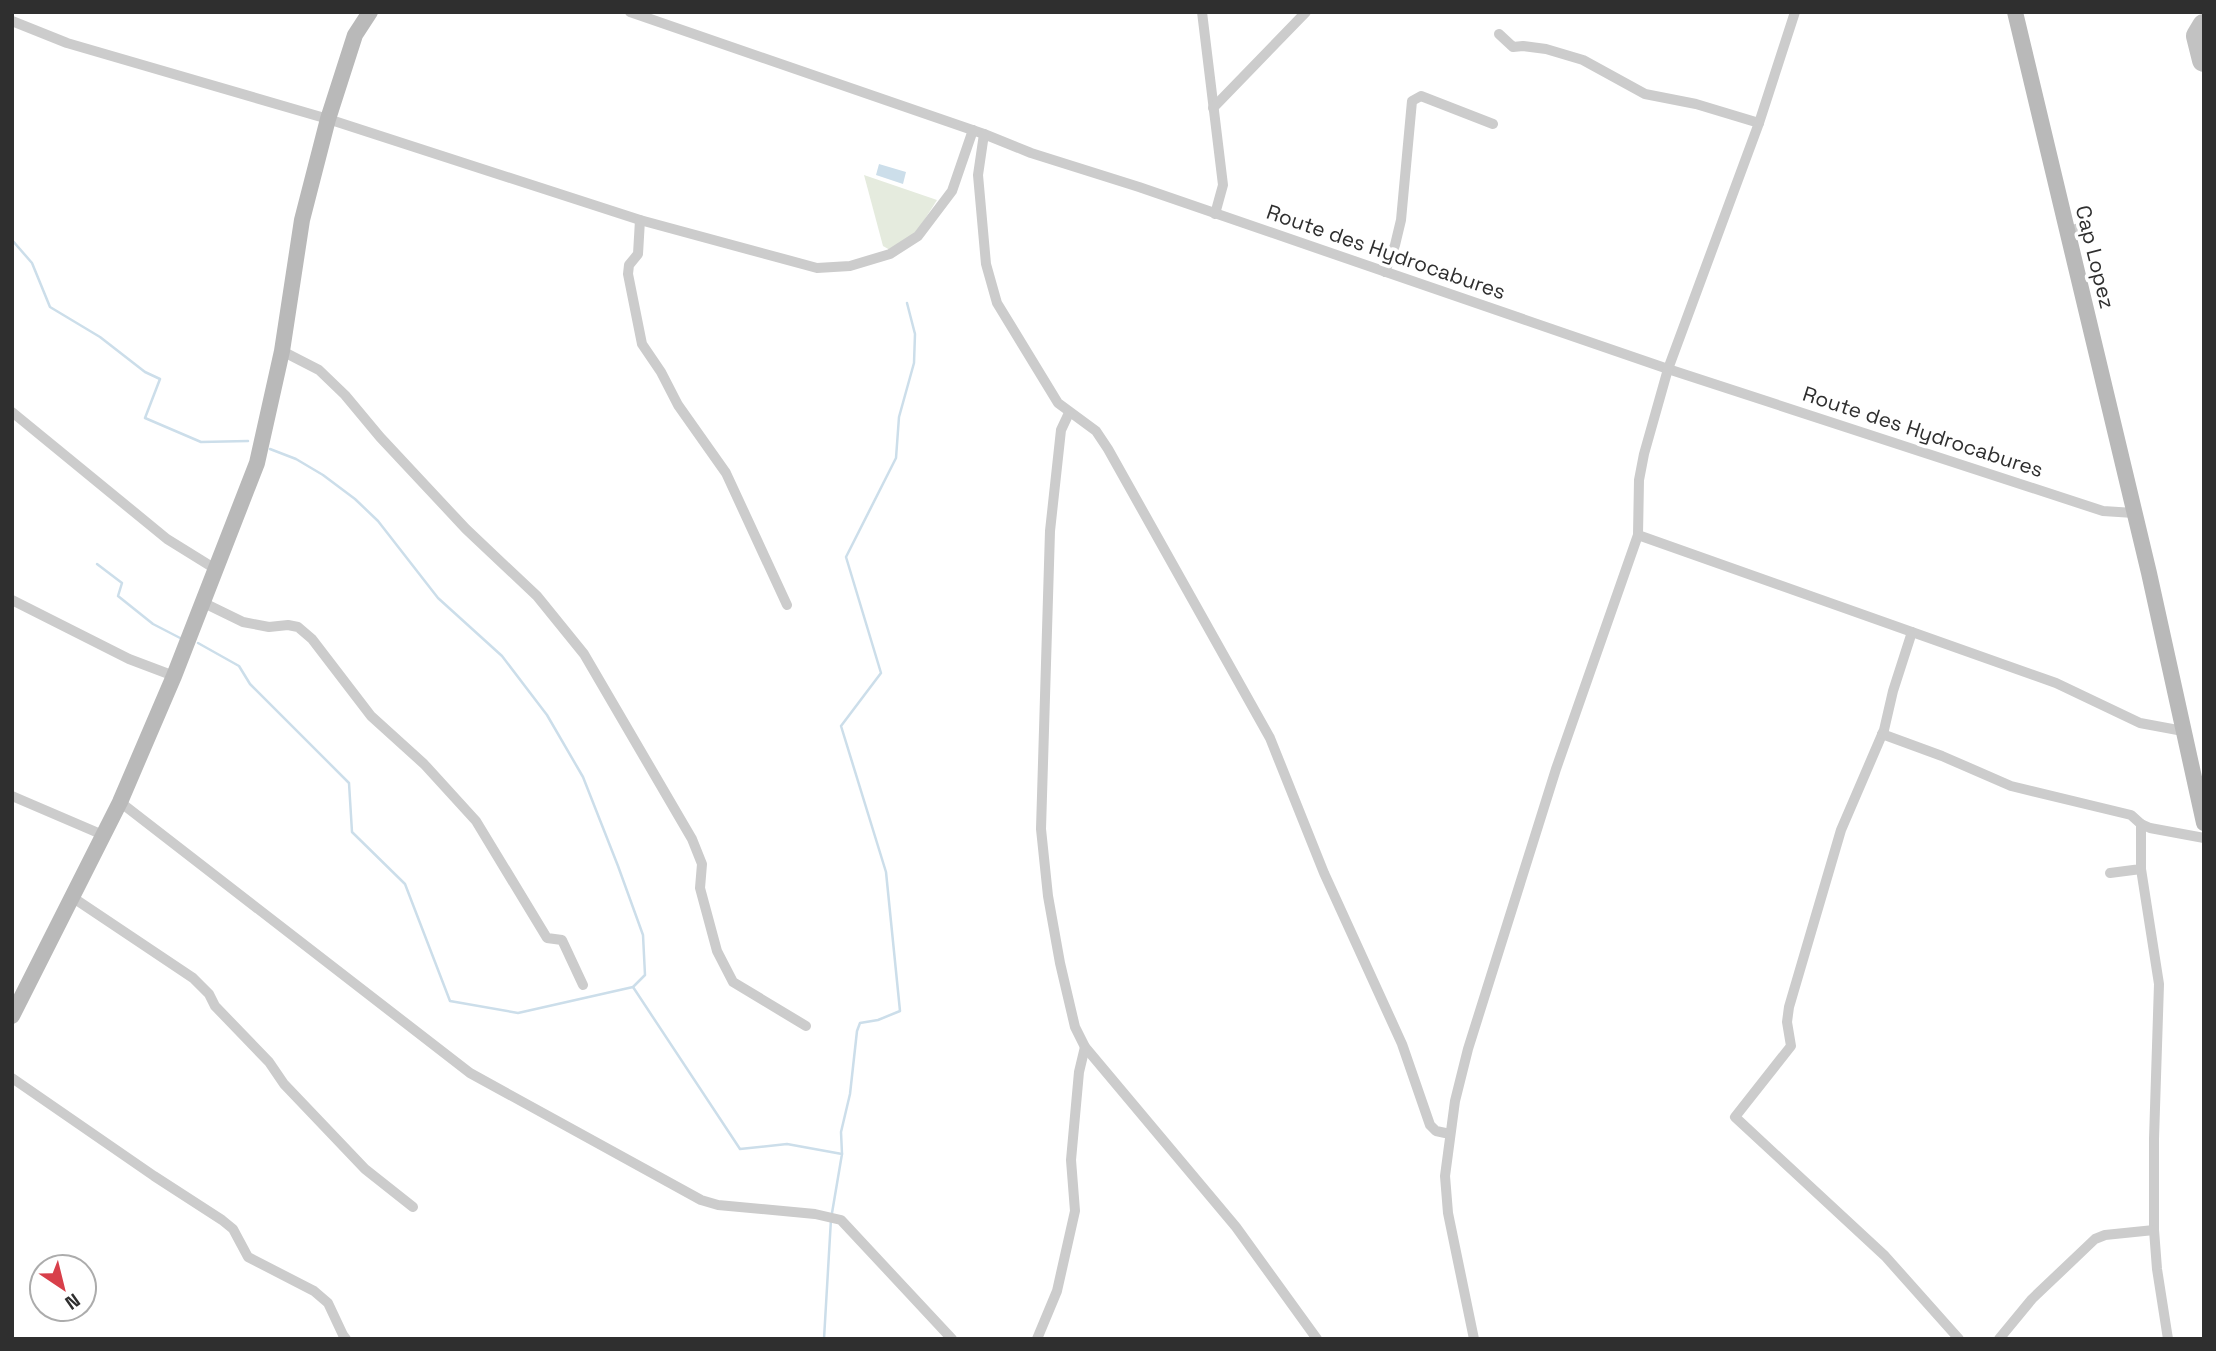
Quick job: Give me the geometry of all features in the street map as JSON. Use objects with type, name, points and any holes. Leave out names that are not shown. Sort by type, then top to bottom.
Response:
[{"type":"street","points":[[12,1016],[120,802],[204,603],[257,463],[282,351],[302,220],[328,119],[355,35],[370,12]]},
{"type":"street","name":"Route des Hydrocabures","points":[[630,12],[1668,369],[2103,511],[2134,513]]},
{"type":"street","points":[[1213,108],[1306,12]]},
{"type":"street","points":[[1474,1339],[1448,1213],[1445,1176],[1450,1134],[1468,1049],[1556,769],[1638,535],[1639,480],[1668,369],[1759,123],[1795,12]]},
{"type":"street","name":"Cap Lopez","points":[[2015,12],[2204,822]]},
{"type":"street","points":[[1204,14],[1223,186],[1215,214]]},
{"type":"street","points":[[12,21],[67,43],[328,119],[640,220],[817,268],[850,266],[890,254],[918,236],[952,191],[979,132]]},
{"type":"street","points":[[1499,34],[1513,47],[1546,49],[1583,60],[1645,94],[1696,104],[1759,123]]},
{"type":"street","points":[[1385,272],[1401,220],[1412,101],[1421,96],[1493,124]]},
{"type":"street","points":[[979,132],[978,175],[986,264],[997,303],[1058,403],[1069,414],[1083,420],[1096,431],[1108,449],[1269,738],[1324,873],[1402,1044],[1430,1125],[1436,1131],[1450,1134]]},
{"type":"street","points":[[640,220],[638,254],[629,265],[628,274],[642,344],[661,372],[678,405],[726,473],[787,605]]},
{"type":"street","points":[[2067,232],[2085,226]]},
{"type":"street","points":[[282,351],[319,370],[345,395],[380,437],[466,529],[537,596],[584,653],[692,839],[702,864],[700,888],[717,951],[733,982],[806,1026]]},
{"type":"street","points":[[12,412],[167,540],[217,570]]},
{"type":"street","points":[[1069,414],[1061,430],[1050,531],[1041,829],[1048,896],[1075,1027],[1085,1047],[1236,1227],[1317,1339]]},
{"type":"street","points":[[1638,535],[2056,683],[2140,723],[2183,731]]},
{"type":"street","points":[[12,600],[129,659],[174,676]]},
{"type":"street","points":[[204,603],[243,622],[269,627],[298,627],[312,639],[371,716],[424,764],[476,821],[547,937],[562,940],[583,985]]},
{"type":"street","points":[[1912,632],[1882,734],[1841,830],[1789,1007],[1787,1022],[1791,1046],[1735,1117],[1885,1256],[1959,1339]]},
{"type":"street","points":[[1882,734],[2011,786],[2132,815],[2150,828],[2204,838]]},
{"type":"street","points":[[12,796],[103,835]]},
{"type":"street","points":[[120,802],[470,1073],[701,1200],[718,1205],[821,1215],[841,1220],[952,1339]]},
{"type":"street","points":[[2141,824],[2141,869],[2160,984],[2154,1139],[2154,1230],[2158,1281],[2168,1339]]},
{"type":"street","points":[[2110,873],[2141,869]]},
{"type":"street","points":[[72,897],[193,978],[209,994],[215,1006],[269,1062],[284,1084],[356,1160],[413,1207]]},
{"type":"street","points":[[1037,1339],[1057,1291],[1075,1211],[1071,1160],[1079,1072],[1085,1047]]},
{"type":"street","points":[[12,1078],[154,1177],[222,1220],[233,1229],[248,1257],[314,1291],[328,1303],[346,1339]]},
{"type":"street","points":[[1999,1339],[2032,1299],[2095,1240],[2105,1234],[2154,1230]]},
{"type":"shaded area","points":[[864,175],[937,200],[916,233],[890,250],[883,246]]},
{"type":"water","points":[[879,164],[906,172],[903,184],[876,175]]},
{"type":"waterway","points":[[12,240],[32,263],[50,307],[100,337],[145,372],[160,379],[145,418],[201,442],[248,441]]},
{"type":"waterway","points":[[842,1154],[841,1132],[850,1094],[860,1023],[878,1020],[900,1011],[886,872],[841,726],[881,673],[846,557],[896,458],[899,417],[914,363],[915,334],[907,303]]},
{"type":"waterway","points":[[198,643],[239,666],[250,684],[349,783],[352,832],[405,884],[450,1001],[518,1013],[633,987],[645,975],[643,935],[618,866],[583,777],[547,715],[502,656],[438,598],[378,521],[355,499],[323,475],[296,459],[270,449]]},
{"type":"waterway","points":[[97,564],[122,583],[118,596],[153,624],[182,639]]},
{"type":"waterway","points":[[633,987],[740,1149],[787,1144],[842,1154],[832,1213]]},
{"type":"waterway","points":[[824,1339],[831,1219]]},
{"type":"taxiway","points":[[2204,26],[2198,36],[2204,60]]}]
